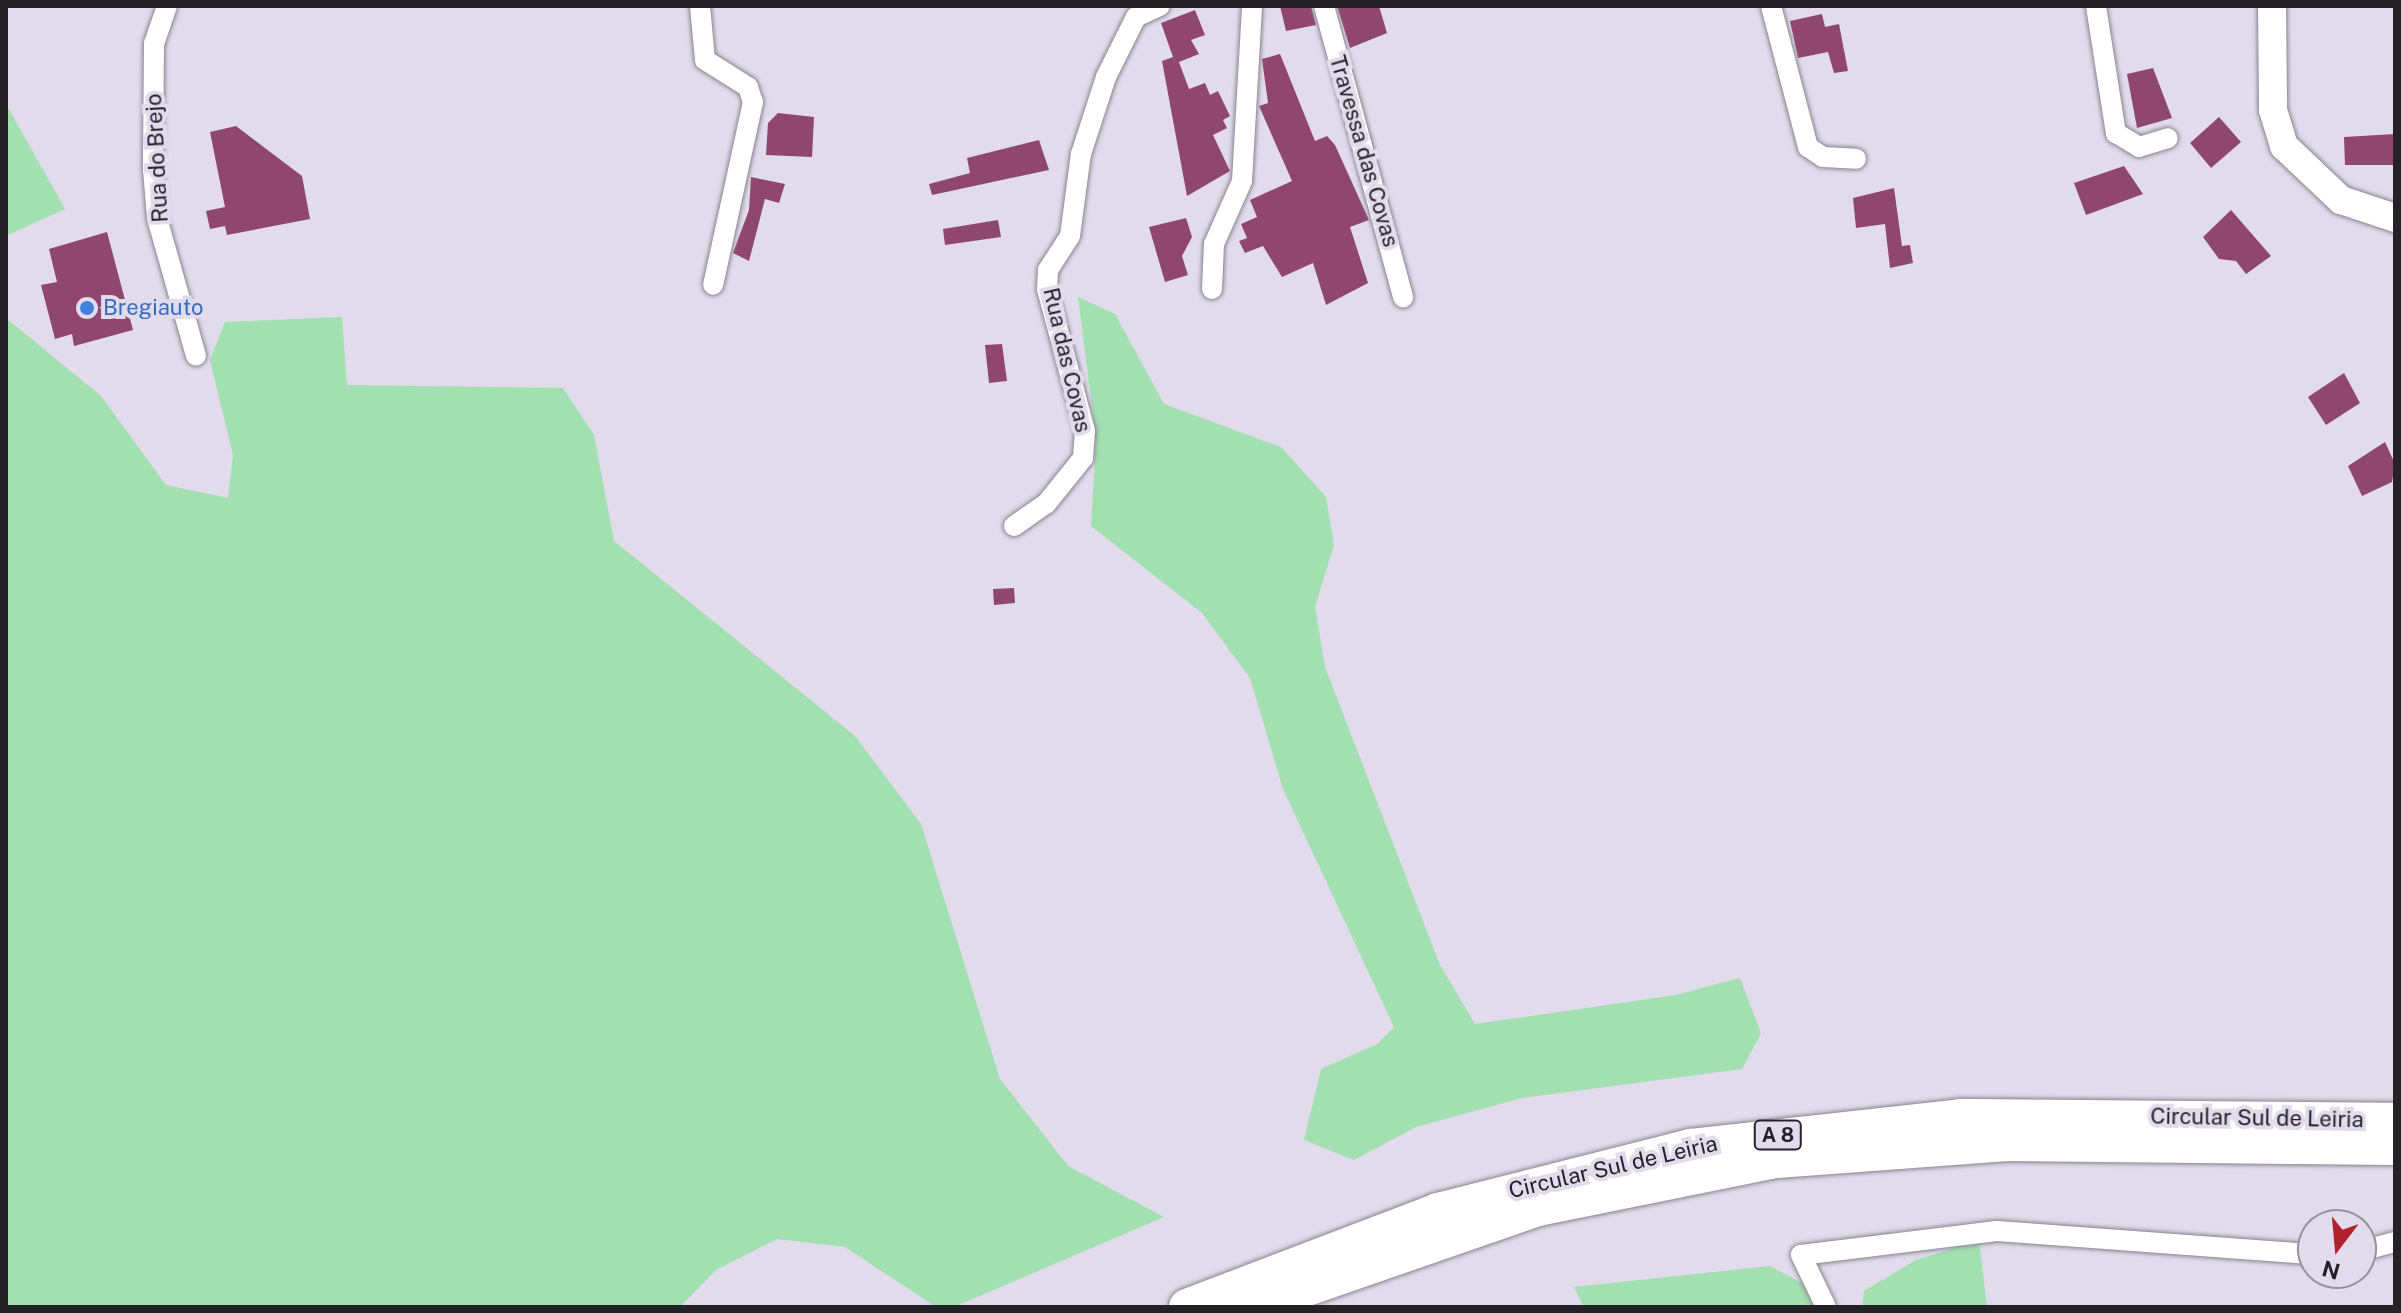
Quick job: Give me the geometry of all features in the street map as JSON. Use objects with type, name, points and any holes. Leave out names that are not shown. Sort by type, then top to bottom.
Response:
[{"type":"highway","name":"Circular Sul de Leiria","points":[[1187,1307],[1438,1211],[1691,1147],[1961,1117],[2395,1121]]},
{"type":"highway","name":"Circular Sul de Leiria","points":[[1252,1307],[1538,1208],[1777,1160],[2007,1143],[2395,1147]]},
{"type":"street","name":"Rua do Brejo","points":[[167,6],[154,43],[153,169],[157,218],[196,356]]},
{"type":"street","points":[[700,6],[705,60],[748,87],[753,102],[713,285]]},
{"type":"street","name":"Rua das Covas","points":[[1014,526],[1046,504],[1083,458],[1087,440],[1047,289],[1048,270],[1070,236],[1081,154],[1106,77],[1136,17],[1160,6]]},
{"type":"street","points":[[1212,289],[1214,244],[1242,181],[1252,6]]},
{"type":"street","name":"Travessa das Covas","points":[[1324,6],[1403,297]]},
{"type":"street","points":[[1771,6],[1808,147],[1823,157],[1856,159]]},
{"type":"street","points":[[2096,6],[2116,133],[2139,147],[2168,138]]},
{"type":"street","points":[[2272,6],[2273,110],[2284,146],[2341,200],[2395,218]]},
{"type":"street","points":[[1826,1307],[1801,1255],[1997,1231],[2297,1253]]},
{"type":"green space","points":[[6,104],[65,209],[6,236]]},
{"type":"green space","points":[[1078,297],[1115,314],[1164,404],[1281,447],[1326,497],[1334,545],[1315,607],[1325,667],[1440,965],[1475,1024],[1676,995],[1740,978],[1761,1033],[1742,1069],[1522,1098],[1416,1127],[1354,1160],[1304,1140],[1321,1069],[1377,1044],[1394,1027],[1283,789],[1250,678],[1202,613],[1091,526],[1096,439]]},
{"type":"green space","points":[[342,317],[347,385],[563,388],[594,435],[614,541],[855,736],[921,824],[1000,1079],[1068,1166],[1164,1217],[954,1307],[936,1307],[845,1247],[777,1239],[716,1270],[680,1307],[6,1307],[6,318],[101,396],[166,485],[228,498],[233,455],[210,360],[225,322]]},
{"type":"green space","points":[[1979,1240],[1987,1307],[1862,1307],[1864,1291],[1916,1260]]},
{"type":"green space","points":[[1770,1266],[1802,1283],[1815,1307],[1584,1307],[1574,1287]]},
{"type":"building","points":[[1280,6],[1311,6],[1316,25],[1286,31]]},
{"type":"building","points":[[1337,6],[1379,6],[1387,33],[1350,48]]},
{"type":"building","points":[[1195,10],[1205,35],[1191,40],[1199,54],[1179,62],[1189,89],[1205,83],[1210,95],[1218,91],[1230,116],[1223,120],[1227,128],[1213,135],[1230,171],[1187,196],[1162,61],[1173,57],[1161,23]]},
{"type":"building","points":[[1822,14],[1825,27],[1839,24],[1848,71],[1834,73],[1828,52],[1798,58],[1790,21]]},
{"type":"building","points":[[1280,54],[1315,141],[1327,136],[1335,145],[1369,220],[1350,227],[1368,283],[1326,305],[1313,263],[1282,277],[1263,246],[1245,253],[1239,241],[1247,238],[1241,224],[1257,217],[1250,200],[1292,181],[1259,106],[1268,103],[1262,59]]},
{"type":"building","points":[[2153,68],[2172,118],[2137,128],[2127,74]]},
{"type":"building","points":[[778,113],[814,117],[812,157],[766,155],[768,123]]},
{"type":"building","points":[[2219,117],[2241,142],[2211,168],[2190,143]]},
{"type":"building","points":[[236,126],[302,176],[310,219],[227,235],[225,226],[210,229],[206,211],[225,207],[210,132]]},
{"type":"building","points":[[2395,134],[2395,165],[2345,165],[2344,137]]},
{"type":"building","points":[[1039,140],[1049,170],[932,195],[929,184],[970,173],[967,158]]},
{"type":"building","points":[[2124,166],[2143,194],[2086,215],[2074,183]]},
{"type":"building","points":[[751,177],[785,184],[779,203],[765,199],[749,261],[733,253],[749,210]]},
{"type":"building","points":[[1894,188],[1902,246],[1910,245],[1913,263],[1890,268],[1885,224],[1856,228],[1853,198]]},
{"type":"building","points":[[2231,210],[2271,256],[2246,274],[2236,261],[2219,259],[2203,237]]},
{"type":"building","points":[[1186,218],[1192,237],[1182,256],[1188,275],[1165,282],[1149,227]]},
{"type":"building","points":[[998,220],[1001,237],[945,245],[943,229]]},
{"type":"building","name":"Bregiauto","points":[[107,232],[133,330],[74,346],[72,334],[55,339],[41,285],[57,282],[49,249]]},
{"type":"building","points":[[1002,344],[1007,381],[989,383],[985,345]]},
{"type":"building","points":[[2344,373],[2360,403],[2326,425],[2308,397]]},
{"type":"building","points":[[2385,442],[2395,464],[2392,482],[2362,496],[2348,466]]},
{"type":"building","points":[[1014,588],[1015,603],[994,605],[993,589]]},
{"type":"place","name":"Bregiauto","points":[[87,308]]}]
